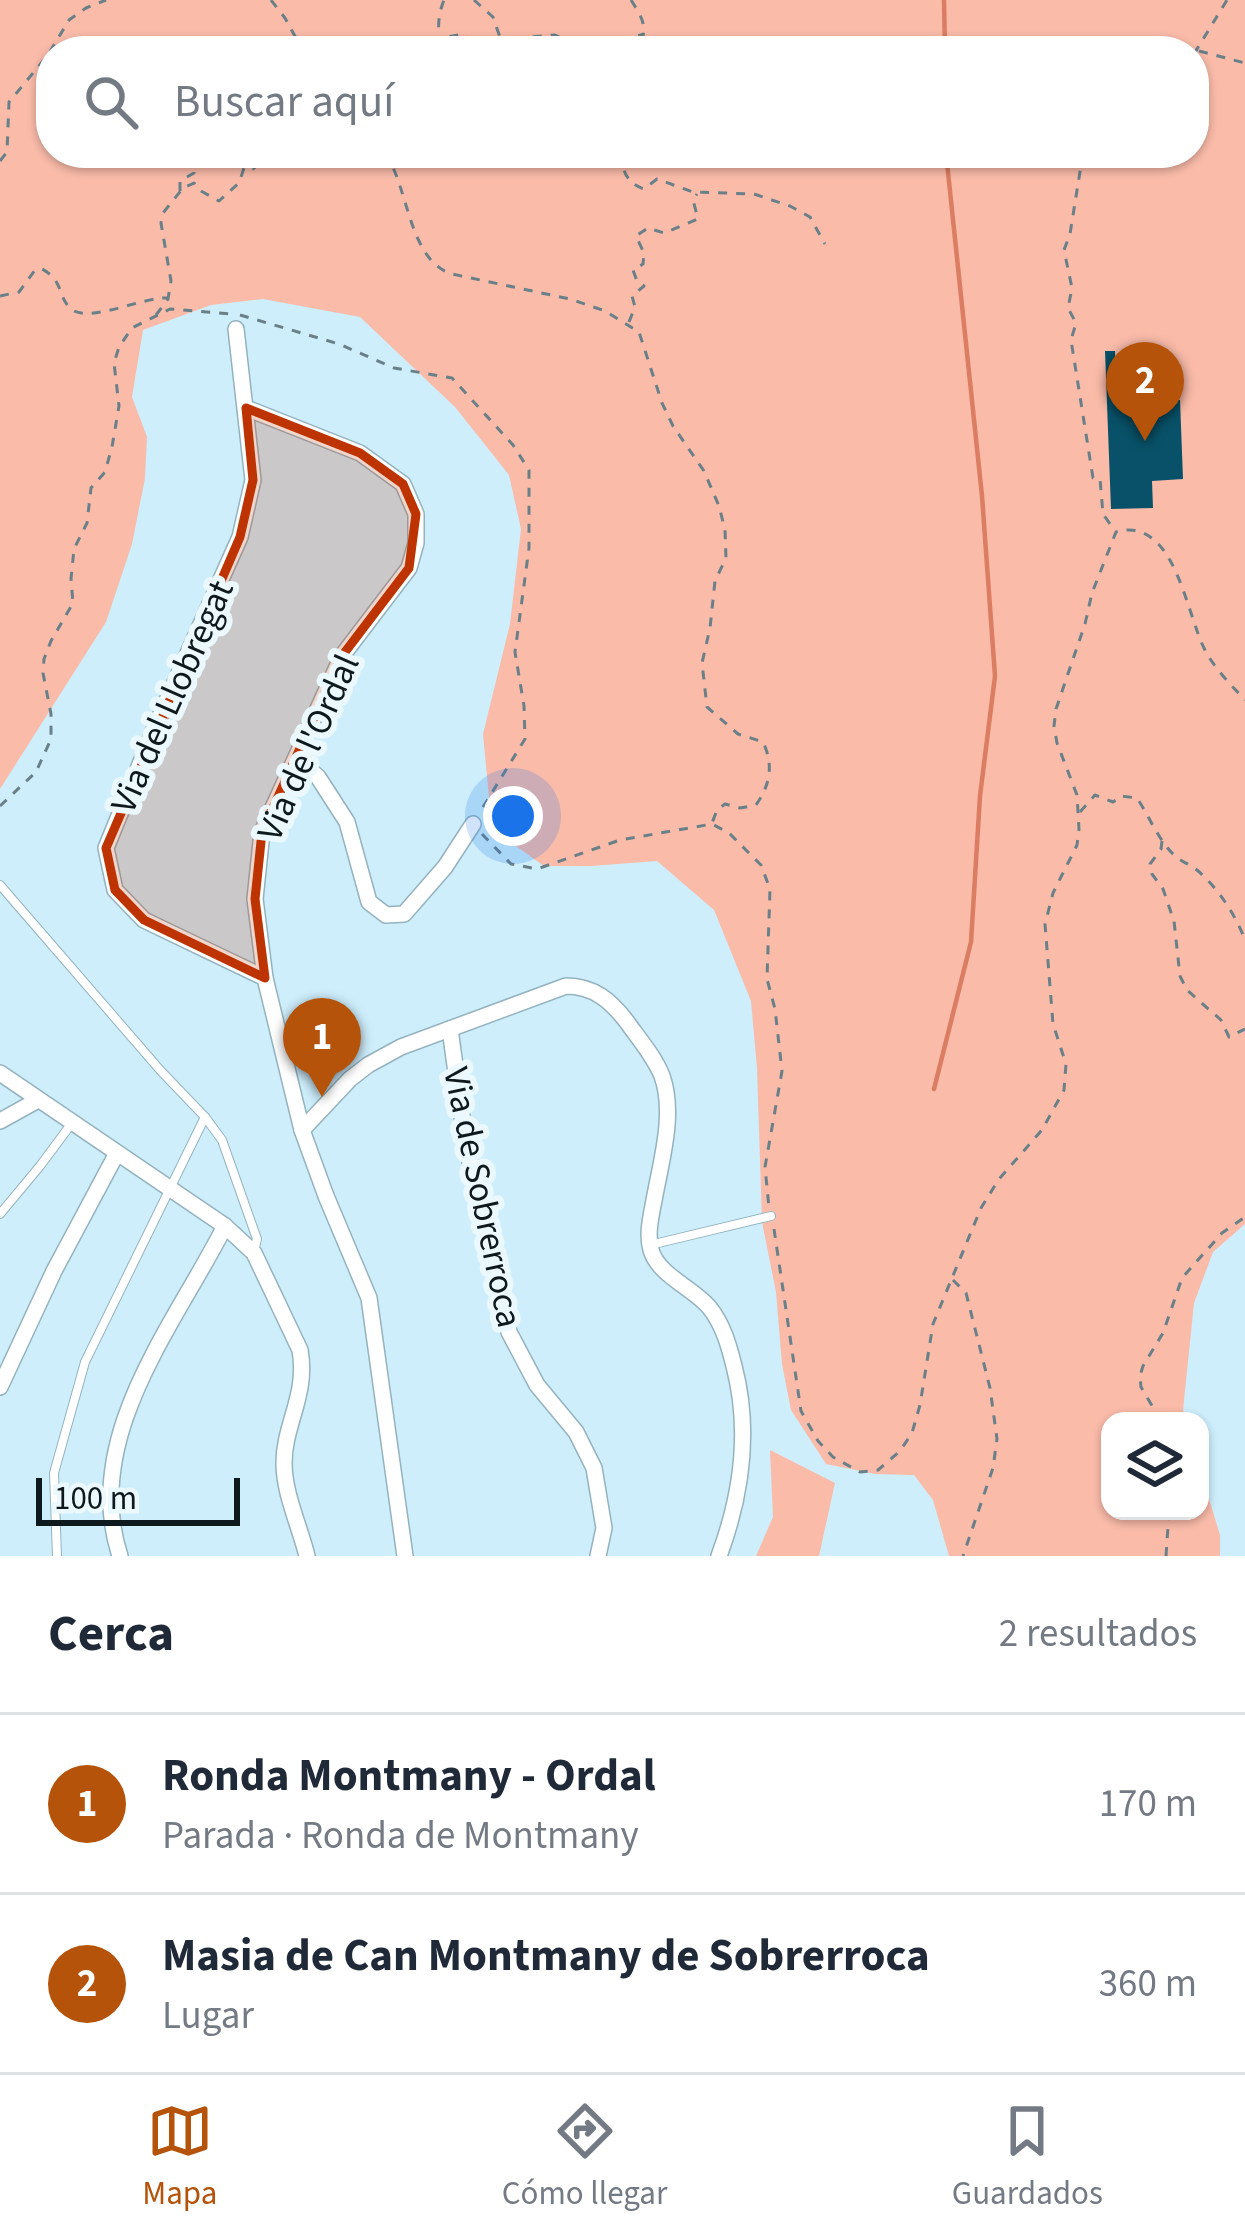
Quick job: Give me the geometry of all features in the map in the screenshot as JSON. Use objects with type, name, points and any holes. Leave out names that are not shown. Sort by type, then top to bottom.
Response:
[{"type":"street","name":"Via del Llobregat","points":[[233,321],[253,480],[240,537],[106,848],[115,890],[144,920],[265,978]]},
{"type":"street","name":"Via de l'Ordal","points":[[246,408],[360,452],[403,484],[416,514],[416,543],[409,568],[342,656],[262,832],[255,899],[265,978],[302,1130],[369,1298],[405,1556]]},
{"type":"street","points":[[297,759],[318,777],[347,822],[369,902],[386,915],[404,914],[445,867],[472,824]]},
{"type":"street","points":[[302,1130],[350,1079],[401,1047],[566,986],[586,988],[615,1007],[656,1063],[666,1091],[649,1245],[656,1261],[716,1317],[738,1380],[741,1478],[719,1556]]},
{"type":"street","name":"Via de Sobrerroca","points":[[450,1029],[478,1202],[495,1255],[509,1332],[538,1385],[576,1432],[594,1468],[604,1528],[598,1556]]},
{"type":"street","points":[[0,1073],[225,1226],[254,1253],[300,1350],[303,1366],[284,1465],[308,1556]]},
{"type":"street","points":[[0,1121],[38,1100]]},
{"type":"street","points":[[0,1387],[116,1153]]},
{"type":"street","points":[[120,1556],[114,1536],[111,1469],[129,1410],[158,1342],[225,1226]]},
{"type":"lane","points":[[0,885],[222,1140],[257,1239],[254,1253]]},
{"type":"lane","points":[[57,1556],[54,1473],[85,1361],[205,1117]]},
{"type":"lane","points":[[0,1214],[72,1123]]},
{"type":"lane","points":[[649,1245],[771,1216]]},
{"type":"path","points":[[60,36],[69,20],[106,0]]},
{"type":"path","points":[[271,0],[295,36]]},
{"type":"path","points":[[438,36],[444,0]]},
{"type":"path","points":[[474,0],[493,17],[499,36]]},
{"type":"path","points":[[631,0],[644,21],[644,34],[639,36]]},
{"type":"path","points":[[1206,36],[1227,0]]},
{"type":"path","points":[[1209,55],[1245,63]]},
{"type":"path","points":[[0,161],[7,152],[9,101],[36,70]]},
{"type":"path","points":[[180,193],[180,181],[194,173],[194,168]]},
{"type":"path","points":[[155,316],[168,298],[171,281],[160,224],[164,213],[182,188],[194,183],[219,201],[239,183],[244,168],[254,168]]},
{"type":"path","points":[[394,168],[414,228],[434,266],[570,299],[639,332],[673,426],[710,483],[725,530],[726,558],[715,581],[702,663],[706,707],[738,734],[763,742],[767,749],[770,785],[756,805],[725,804],[712,824]]},
{"type":"path","points":[[624,168],[635,186],[644,189],[657,179],[699,193],[754,194],[790,206],[810,217],[825,244]]},
{"type":"path","points":[[1081,168],[1064,250],[1072,288],[1068,308],[1076,323],[1071,340],[1093,478],[1100,479],[1103,514],[1116,532]]},
{"type":"path","points":[[628,323],[635,307],[632,296],[644,286],[633,270],[643,264],[644,253],[636,236],[648,228],[664,233],[698,219],[693,200],[699,193]]},
{"type":"path","points":[[0,296],[19,292],[35,269],[42,269],[56,280],[77,313],[168,298]]},
{"type":"path","points":[[0,806],[37,772],[51,739],[44,659],[73,603],[74,549],[87,523],[92,488],[105,472],[112,447],[119,406],[114,363],[124,335],[170,309],[339,344],[394,368],[452,378],[513,445],[529,470],[529,548],[514,652],[525,739],[472,824],[512,864],[538,869],[620,840],[712,824],[729,833],[756,860],[770,889],[767,979],[782,1071],[765,1167],[798,1402],[825,1450],[852,1469],[869,1472],[884,1466],[912,1432],[940,1303],[989,1193],[1042,1130],[1064,1090],[1066,1064],[1053,1024],[1046,924],[1053,892],[1077,845],[1078,813],[1054,726],[1092,593],[1116,532]]},
{"type":"path","points":[[1116,532],[1130,528],[1150,536],[1170,559],[1204,650],[1245,700]]},
{"type":"path","points":[[1078,813],[1095,795],[1113,802],[1121,796],[1138,798],[1177,858],[1210,882],[1245,940]]},
{"type":"path","points":[[1162,839],[1150,864],[1174,921],[1180,976],[1187,990],[1221,1020],[1229,1037],[1245,1029]]},
{"type":"path","points":[[1155,1412],[1143,1394],[1140,1376],[1163,1333],[1182,1278],[1222,1233],[1245,1217]]},
{"type":"path","points":[[952,1279],[966,1293],[998,1439],[994,1468],[963,1556]]},
{"type":"path","points":[[1166,1556],[1168,1520]]},
{"type":"highlighted area","points":[[246,408],[360,453],[403,484],[416,514],[409,568],[342,656],[262,832],[255,899],[265,978],[144,920],[115,890],[106,848],[240,537],[253,480]]},
{"type":"shaded area","points":[[0,0],[1245,0],[1245,1224],[1213,1252],[1194,1303],[1184,1412],[1101,1412],[1101,1520],[1209,1520],[1209,1499],[1220,1535],[1220,1556],[949,1556],[933,1500],[914,1475],[875,1474],[826,1464],[791,1410],[782,1364],[776,1292],[762,1222],[751,1001],[714,910],[657,861],[544,866],[506,839],[489,797],[483,734],[510,624],[521,529],[509,475],[455,407],[360,317],[263,299],[211,305],[143,330],[132,397],[147,437],[145,478],[132,544],[106,622],[0,789]]},
{"type":"shaded area","points":[[770,1450],[835,1483],[819,1556],[756,1556],[773,1517]]},
{"type":"building","points":[[1105,351],[1115,351],[1123,402],[1180,400],[1183,479],[1152,481],[1153,508],[1111,509]]},
{"type":"waterway","points":[[944,0],[945,36]]},
{"type":"waterway","points":[[934,1089],[971,942],[980,796],[995,676],[982,496],[948,168]]},
{"type":"place","name":"Masia de Can Montmany de Sobrerroca","points":[[1145,441]]},
{"type":"place","name":"Ronda Montmany - Ordal","points":[[322,1097]]}]
